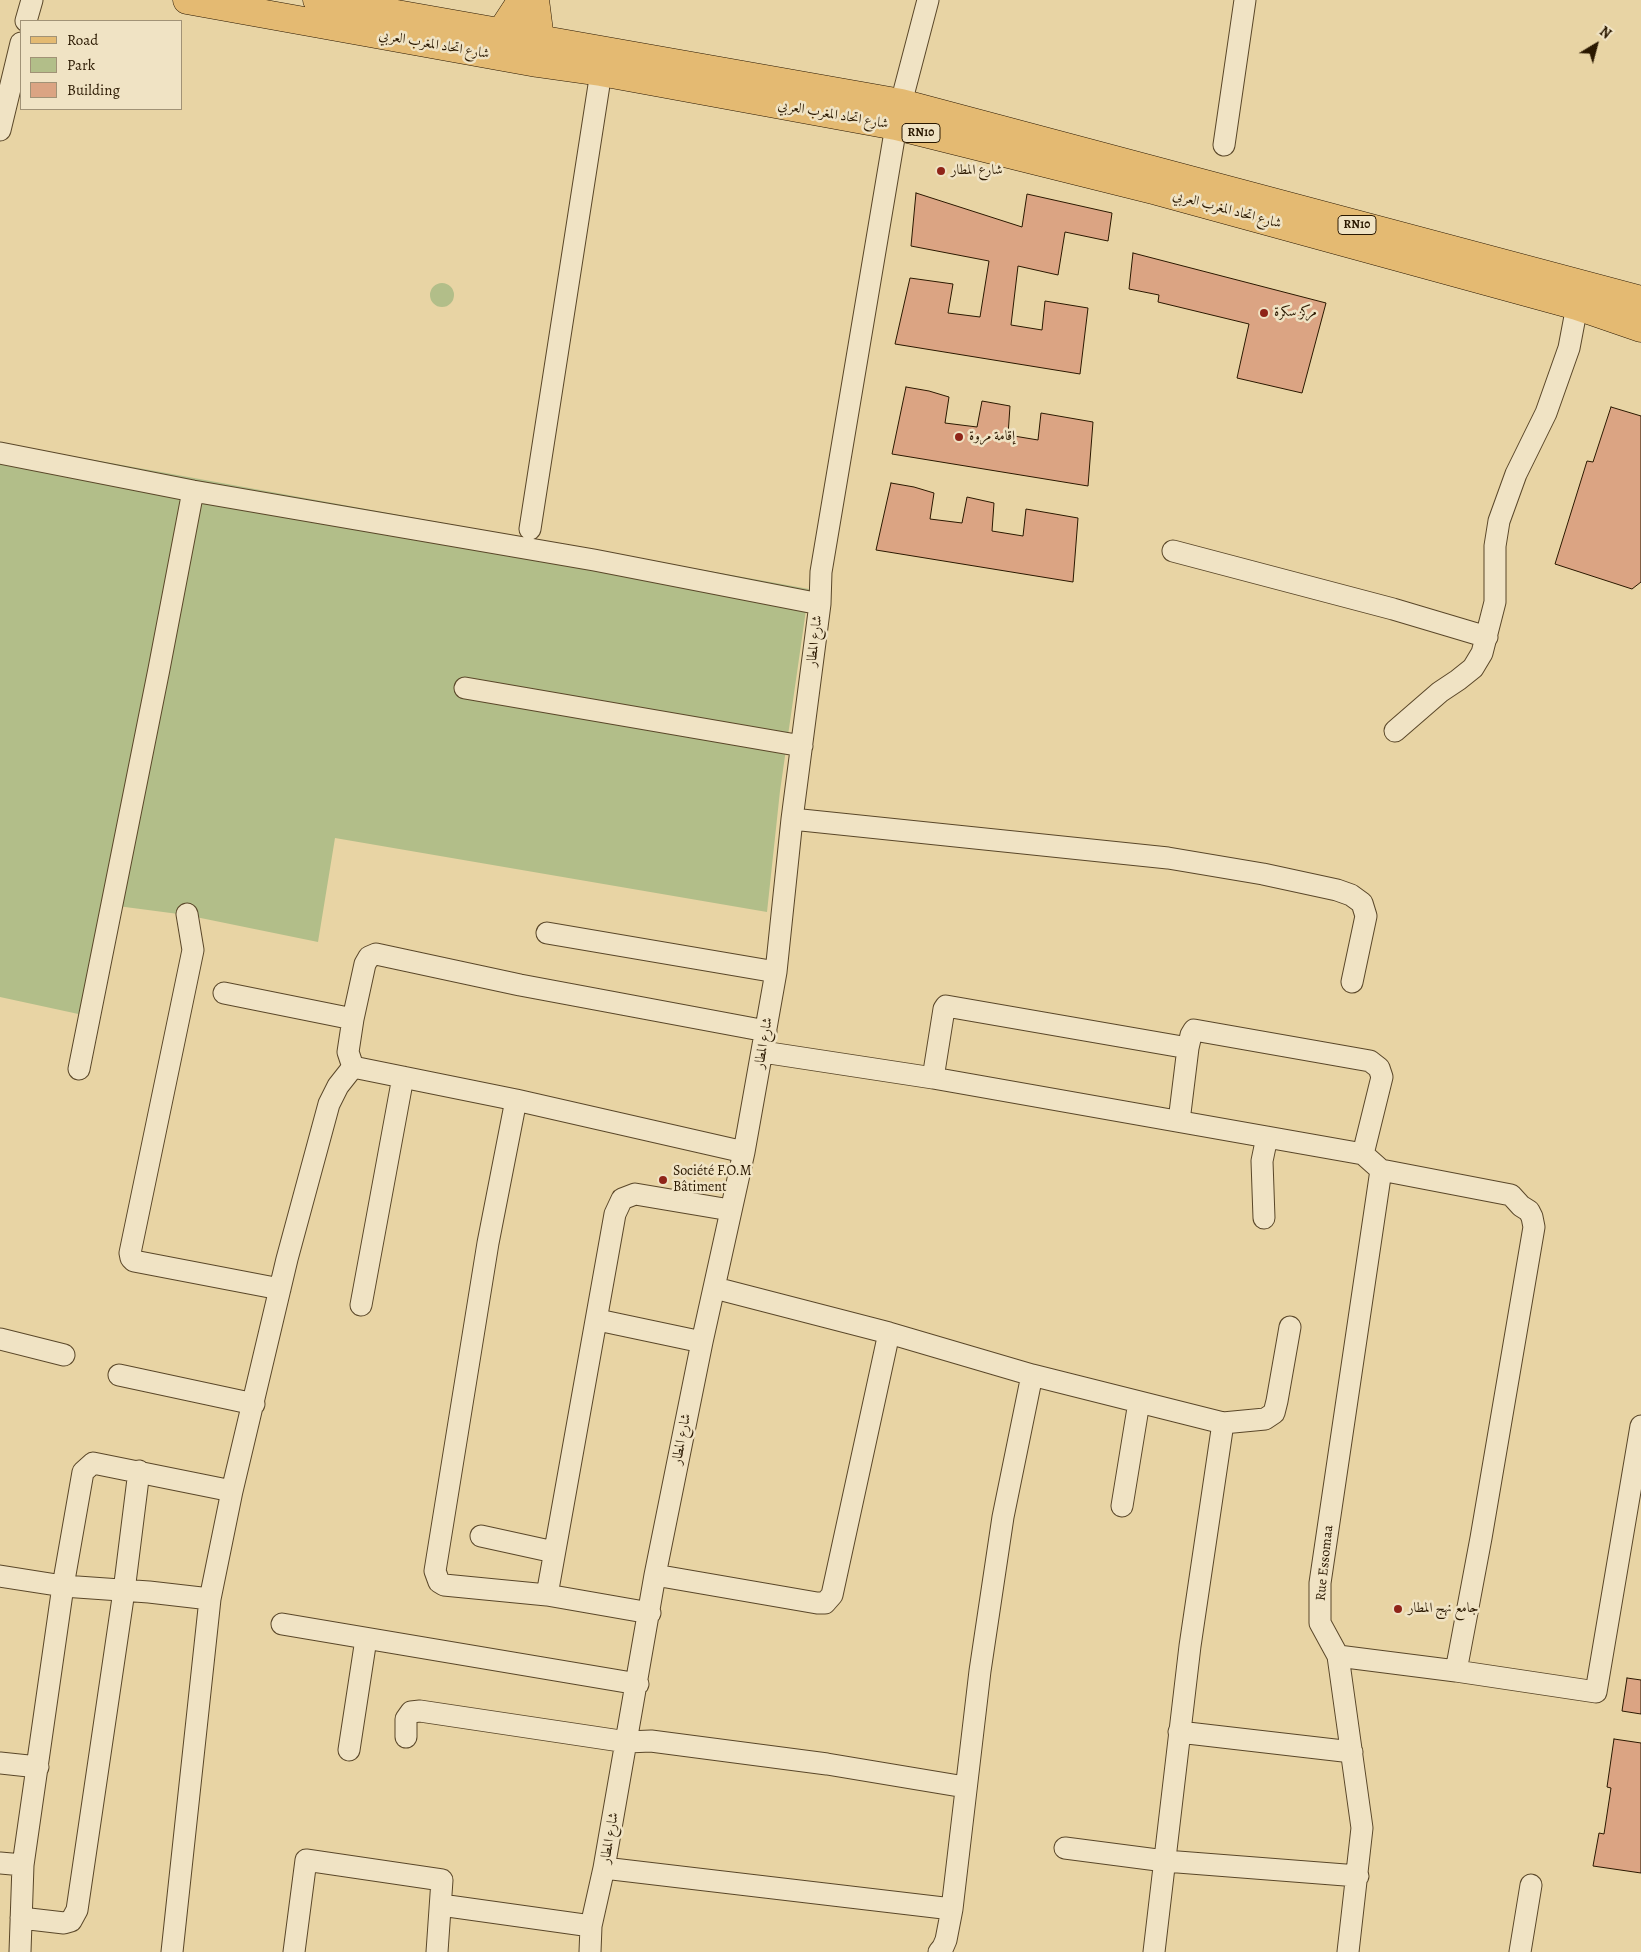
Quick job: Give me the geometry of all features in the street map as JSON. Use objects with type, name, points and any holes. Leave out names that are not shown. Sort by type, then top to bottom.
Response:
[{"type":"main road","name":"شارع اتحاد المغرب العربي","points":[[188,0],[499,44],[899,115],[1641,300]]},
{"type":"main road","name":"شارع اتحاد المغرب العربي","points":[[317,0],[499,44]]},
{"type":"main road","points":[[499,44],[522,0]]},
{"type":"main road","points":[[534,0],[539,51]]},
{"type":"main road","name":"شارع اتحاد المغرب العربي","points":[[539,51],[601,72],[899,115],[1156,191],[1578,306],[1641,328]]},
{"type":"street","points":[[26,20],[32,0]]},
{"type":"street","name":"شارع المطار","points":[[590,1952],[591,1926],[604,1868],[638,1684],[655,1575],[702,1342],[744,1152],[776,972],[792,820],[820,604],[821,572],[899,115],[928,0]]},
{"type":"street","points":[[1224,145],[1246,0]]},
{"type":"street","points":[[0,130],[20,47]]},
{"type":"street","points":[[530,529],[601,72]]},
{"type":"street","points":[[1395,731],[1440,692],[1473,668],[1487,637],[1495,602],[1495,546],[1499,521],[1516,474],[1546,413],[1569,348],[1578,306]]},
{"type":"street","points":[[0,453],[193,491],[594,560],[820,604]]},
{"type":"street","points":[[78,1069],[150,718],[193,491]]},
{"type":"street","points":[[1172,551],[1383,607],[1487,637]]},
{"type":"street","points":[[465,688],[802,746]]},
{"type":"street","points":[[792,820],[1168,858],[1263,874],[1337,890],[1351,895],[1362,903],[1366,916],[1352,982]]},
{"type":"street","points":[[187,914],[192,950],[132,1244],[131,1258],[134,1261],[280,1290]]},
{"type":"street","points":[[547,933],[776,972]]},
{"type":"street","points":[[353,1067],[348,1052],[353,1019],[365,964],[370,957],[376,954],[933,1078],[1363,1154],[1381,1170],[1511,1195],[1521,1206],[1529,1211],[1534,1228],[1481,1538],[1456,1671]]},
{"type":"street","points":[[224,993],[353,1019]]},
{"type":"street","points":[[933,1078],[946,1006],[1188,1048]]},
{"type":"street","points":[[1179,1121],[1188,1048],[1194,1030],[1370,1061],[1379,1068],[1382,1077],[1363,1154]]},
{"type":"street","points":[[172,1952],[210,1599],[232,1491],[280,1290],[329,1104],[338,1086],[353,1067]]},
{"type":"street","points":[[353,1067],[516,1100],[744,1152]]},
{"type":"street","points":[[361,1305],[403,1077]]},
{"type":"street","points":[[516,1100],[488,1243],[435,1570],[439,1582],[444,1586],[547,1595],[650,1613]]},
{"type":"street","points":[[1264,1218],[1262,1161],[1267,1137]]},
{"type":"street","name":"Rue Essomaa","points":[[1348,1952],[1362,1828],[1338,1656],[1320,1623],[1320,1583],[1381,1170]]},
{"type":"street","points":[[547,1595],[567,1473],[598,1320],[616,1214],[622,1199],[630,1195],[642,1195],[730,1210]]},
{"type":"street","points":[[715,1288],[889,1333],[1032,1375],[1223,1423],[1265,1418],[1274,1413],[1290,1328]]},
{"type":"street","points":[[598,1320],[702,1342]]},
{"type":"street","points":[[655,1575],[825,1603],[832,1595],[889,1333]]},
{"type":"street","points":[[0,1339],[64,1355]]},
{"type":"street","points":[[118,1375],[254,1404]]},
{"type":"street","points":[[939,1952],[944,1947],[952,1909],[980,1671],[1003,1517],[1032,1375]]},
{"type":"street","points":[[1122,1506],[1139,1402]]},
{"type":"street","points":[[1154,1952],[1179,1732],[1223,1423]]},
{"type":"street","points":[[1338,1656],[1596,1692],[1641,1426]]},
{"type":"street","points":[[20,1952],[23,1866],[63,1586],[84,1472],[94,1463],[232,1491]]},
{"type":"street","points":[[21,1918],[64,1923],[71,1921],[77,1910],[124,1591],[139,1471]]},
{"type":"street","points":[[481,1536],[554,1552]]},
{"type":"street","points":[[0,1576],[63,1586],[137,1591],[210,1599]]},
{"type":"street","points":[[282,1624],[638,1684]]},
{"type":"street","points":[[349,1750],[366,1639]]},
{"type":"street","points":[[406,1737],[406,1718],[411,1712],[420,1711],[627,1742],[650,1741],[817,1762],[965,1787]]},
{"type":"street","points":[[1179,1732],[1352,1752]]},
{"type":"street","points":[[0,1763],[38,1767]]},
{"type":"street","points":[[1064,1848],[1164,1861],[1358,1876]]},
{"type":"street","points":[[294,1952],[306,1860],[442,1880],[437,1952]]},
{"type":"street","points":[[0,1863],[23,1866]]},
{"type":"street","points":[[604,1868],[952,1909]]},
{"type":"street","points":[[1520,1952],[1531,1885]]},
{"type":"street","points":[[441,1905],[591,1926]]},
{"type":"green space","points":[[442,283],[451,286],[454,295],[451,304],[442,307],[433,304],[430,295],[433,286]]},
{"type":"green space","points":[[0,443],[809,589],[780,791],[767,912],[335,838],[318,942],[186,915],[110,905],[83,1015],[0,997]]},
{"type":"building","points":[[916,193],[1022,227],[1027,194],[1112,213],[1108,241],[1065,232],[1058,275],[1018,266],[1011,325],[1042,330],[1045,301],[1088,308],[1080,374],[895,344],[910,278],[953,284],[948,313],[980,317],[989,261],[911,246]]},
{"type":"building","name":"مركز سكرة","points":[[1133,253],[1326,303],[1302,393],[1237,378],[1249,324],[1158,302],[1159,295],[1129,289]]},
{"type":"building","name":"إقامة مروة","points":[[906,387],[949,397],[945,423],[977,427],[982,401],[1010,406],[1008,435],[1038,440],[1041,413],[1093,422],[1088,486],[892,454]]},
{"type":"building","points":[[1611,407],[1641,416],[1641,582],[1632,589],[1555,564],[1587,461],[1593,462]]},
{"type":"building","points":[[891,483],[934,493],[930,519],[962,523],[967,497],[994,503],[992,531],[1023,536],[1026,509],[1078,518],[1073,582],[876,550]]},
{"type":"building","points":[[1627,1678],[1641,1680],[1641,1714],[1622,1711]]},
{"type":"building","points":[[1614,1739],[1641,1743],[1641,1873],[1593,1866],[1599,1833],[1604,1834],[1611,1788],[1607,1787]]},
{"type":"place","name":"شارع المطار","points":[[941,171]]},
{"type":"place","name":"مركز سكرة","points":[[1264,313]]},
{"type":"place","name":"إقامة مروة","points":[[959,437]]},
{"type":"place","name":"Société F.O.M Bâtiment","points":[[663,1180]]},
{"type":"place","name":"جامع نهج المطار","points":[[1398,1609]]}]
